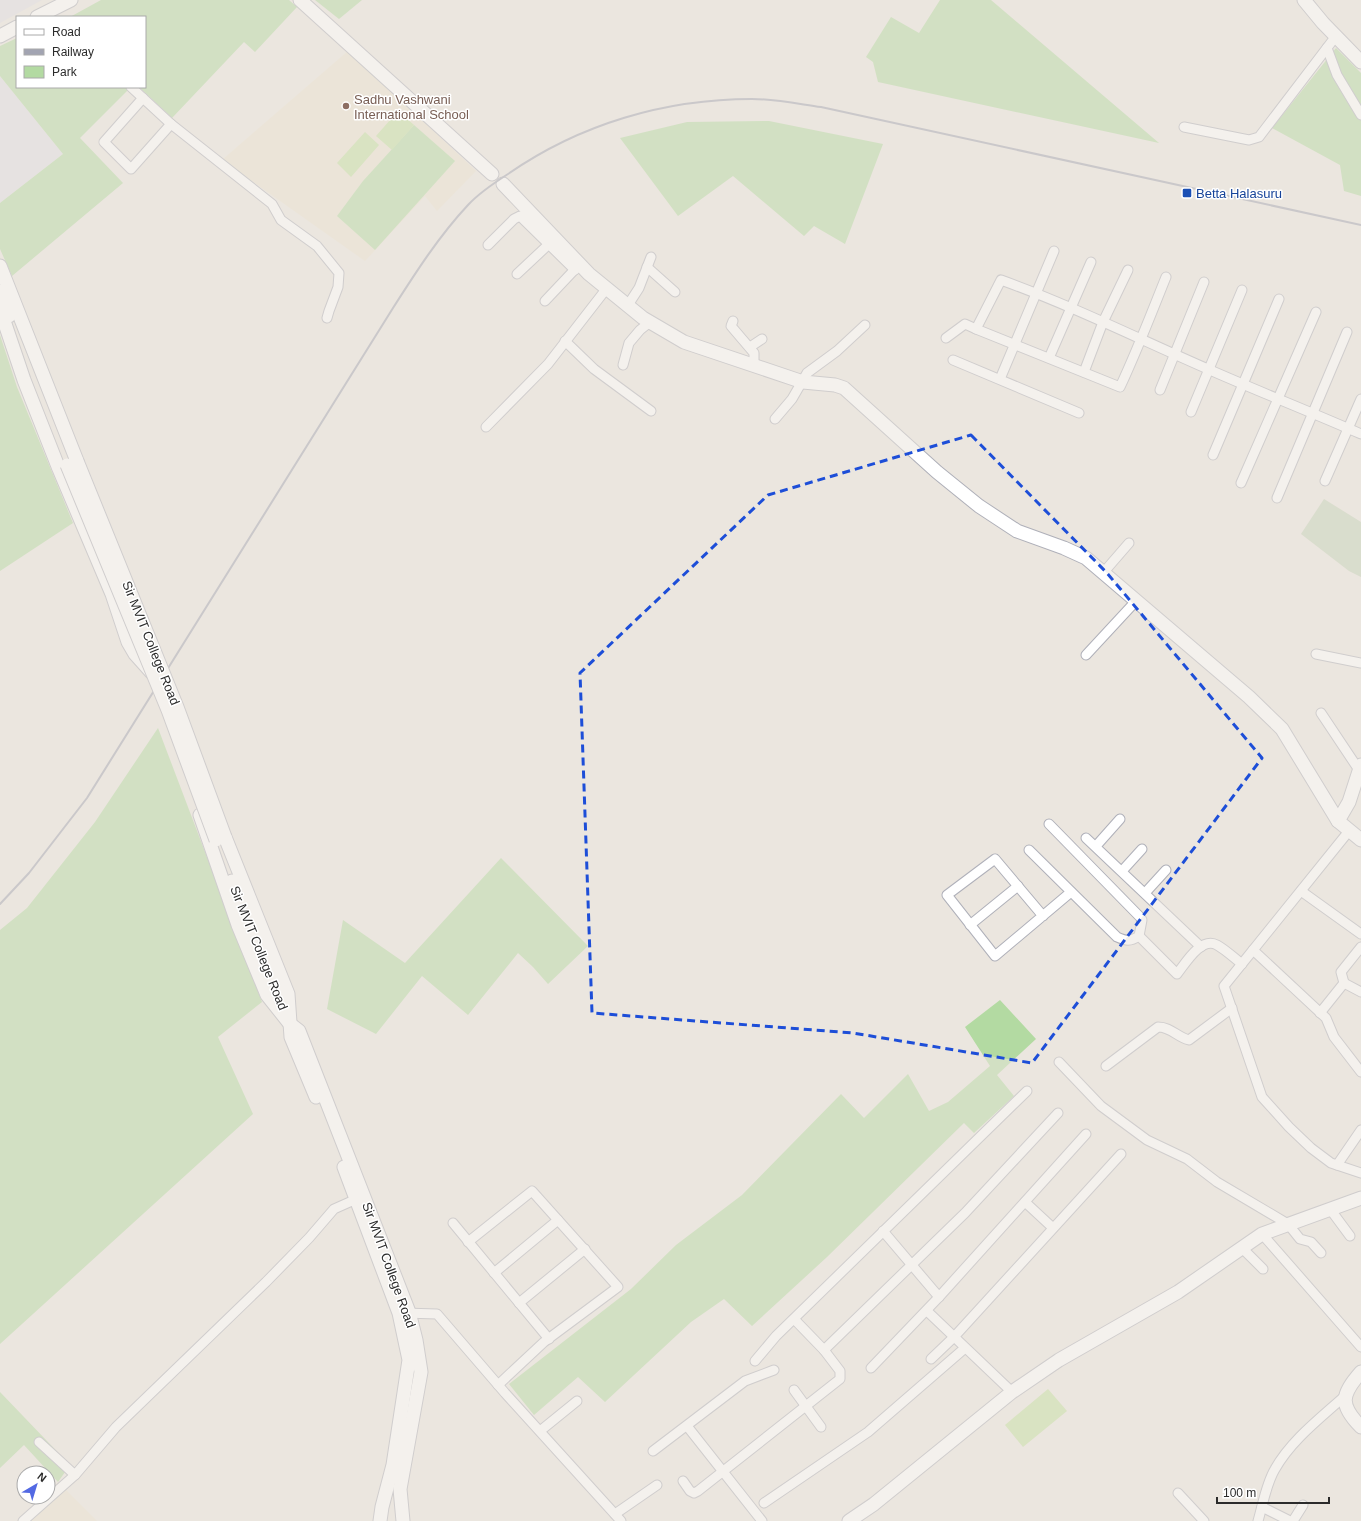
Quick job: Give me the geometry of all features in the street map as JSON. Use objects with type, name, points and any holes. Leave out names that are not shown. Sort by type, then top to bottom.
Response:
[{"type":"main road","points":[[43,16],[54,14],[71,0]]},
{"type":"main road","points":[[300,0],[492,174]]},
{"type":"main road","points":[[1304,0],[1361,62]]},
{"type":"main road","points":[[0,36],[16,28]]},
{"type":"main road","points":[[503,184],[578,267],[650,322],[684,342],[802,382],[836,385],[844,388],[937,472],[979,506],[1017,531],[1064,548],[1086,558],[1249,697],[1282,729],[1338,821],[1361,840]]},
{"type":"main road","name":"Sir MVIT College Road","points":[[0,266],[72,463]]},
{"type":"main road","name":"Sir MVIT College Road","points":[[0,291],[72,463],[178,707],[220,839],[288,994],[291,1037],[360,1198],[404,1313],[416,1340],[421,1372],[400,1489],[403,1521]]},
{"type":"main road","name":"Sir MVIT College Road","points":[[0,309],[24,380],[59,469],[112,594],[128,642],[135,654],[151,671],[241,932],[267,994],[290,1024]]},
{"type":"main road","points":[[1338,821],[1349,802],[1360,768]]},
{"type":"main road","points":[[849,1521],[874,1504],[1012,1392],[1059,1360],[1178,1292],[1262,1234],[1361,1198]]},
{"type":"main road","name":"Sir MVIT College Road","points":[[380,1521],[382,1507],[393,1465],[409,1360],[404,1313]]},
{"type":"main road","points":[[1361,1372],[1349,1386],[1345,1402],[1349,1415],[1361,1427]]},
{"type":"street","points":[[1184,126],[1250,140],[1259,136],[1336,36]]},
{"type":"street","points":[[1327,48],[1337,75],[1361,115]]},
{"type":"street","points":[[132,88],[171,124],[272,204],[280,220],[317,246],[326,255],[339,273],[338,287],[328,318]]},
{"type":"street","points":[[143,98],[104,142],[131,169],[171,124]]},
{"type":"street","points":[[488,245],[514,219],[520,216],[549,244],[578,267],[545,301]]},
{"type":"street","points":[[517,274],[549,244]]},
{"type":"street","points":[[1000,379],[1013,344],[1037,293],[1054,251]]},
{"type":"street","points":[[628,305],[639,288],[651,257]]},
{"type":"street","points":[[1049,358],[1091,262]]},
{"type":"street","points":[[647,267],[675,292]]},
{"type":"street","points":[[1084,372],[1103,322],[1128,270]]},
{"type":"street","points":[[946,338],[966,324],[1120,387],[1166,277]]},
{"type":"street","points":[[976,329],[1001,280],[1037,293],[1210,370],[1361,434]]},
{"type":"street","points":[[1160,390],[1173,353],[1204,282]]},
{"type":"street","points":[[486,427],[548,364],[607,288]]},
{"type":"street","points":[[1191,412],[1210,370],[1242,290]]},
{"type":"street","points":[[1213,454],[1279,300]]},
{"type":"street","points":[[1241,483],[1316,312]]},
{"type":"street","points":[[733,321],[731,326],[754,353],[754,365]]},
{"type":"street","points":[[623,365],[629,343],[640,330],[650,322]]},
{"type":"street","points":[[775,419],[785,409],[807,373],[814,366],[837,351],[865,325]]},
{"type":"street","points":[[1277,498],[1347,332]]},
{"type":"street","points":[[750,347],[762,339]]},
{"type":"street","points":[[565,341],[594,369],[650,411]]},
{"type":"street","points":[[953,360],[1079,413]]},
{"type":"street","points":[[1325,481],[1361,399]]},
{"type":"street","points":[[1103,573],[1129,543]]},
{"type":"street","points":[[1086,655],[1136,601]]},
{"type":"street","points":[[1316,654],[1361,663]]},
{"type":"street","points":[[1320,713],[1360,768]]},
{"type":"street","points":[[1096,846],[1120,819]]},
{"type":"street","points":[[1029,850],[1117,937],[1125,941],[1132,940],[1139,936],[1142,920],[1140,917],[1049,824]]},
{"type":"street","points":[[1349,831],[1224,986],[1262,1097],[1289,1127],[1311,1148],[1330,1163],[1361,1173]]},
{"type":"street","points":[[1086,838],[1201,946]]},
{"type":"street","points":[[1122,871],[1142,849]]},
{"type":"street","points":[[1043,916],[995,858],[947,896],[995,956],[1072,892]]},
{"type":"street","points":[[1145,893],[1166,870]]},
{"type":"street","points":[[970,925],[1018,886]]},
{"type":"street","points":[[1301,891],[1361,934]]},
{"type":"street","points":[[1139,936],[1177,974],[1201,946],[1208,943],[1216,944],[1242,964]]},
{"type":"street","points":[[1361,947],[1341,972],[1344,983],[1361,992]]},
{"type":"street","points":[[1253,950],[1326,1018],[1334,1038],[1361,1072]]},
{"type":"street","points":[[1320,1013],[1344,983]]},
{"type":"street","points":[[1106,1066],[1158,1027],[1168,1027],[1181,1038],[1189,1040],[1232,1008]]},
{"type":"street","points":[[1059,1062],[1101,1106],[1147,1140],[1186,1159],[1217,1182],[1288,1224],[1300,1239],[1311,1242],[1321,1253]]},
{"type":"street","points":[[755,1361],[776,1336],[1027,1091]]},
{"type":"street","points":[[824,1350],[965,1213],[1058,1113]]},
{"type":"street","points":[[1337,1165],[1361,1130]]},
{"type":"street","points":[[871,1368],[939,1297],[1086,1134]]},
{"type":"street","points":[[931,1358],[954,1337],[1121,1154]]},
{"type":"street","points":[[468,1242],[532,1191],[618,1287],[549,1339],[498,1385]]},
{"type":"street","points":[[23,1521],[75,1474],[116,1426],[266,1282],[309,1238],[334,1209],[360,1198]]},
{"type":"street","points":[[1025,1202],[1053,1228]]},
{"type":"street","points":[[1330,1209],[1350,1236]]},
{"type":"street","points":[[494,1273],[558,1220]]},
{"type":"street","points":[[453,1223],[549,1339]]},
{"type":"street","points":[[883,1231],[939,1297]]},
{"type":"street","points":[[1262,1234],[1361,1347]]},
{"type":"street","points":[[1242,1248],[1263,1269]]},
{"type":"street","points":[[519,1303],[585,1249]]},
{"type":"street","points":[[926,1310],[1012,1392]]},
{"type":"street","points":[[404,1313],[437,1314],[498,1385],[622,1521]]},
{"type":"street","points":[[683,1482],[690,1491],[694,1493],[840,1379],[841,1375],[824,1350],[794,1319]]},
{"type":"street","points":[[764,1502],[868,1432],[965,1348]]},
{"type":"street","points":[[653,1451],[745,1381],[774,1370]]},
{"type":"street","points":[[794,1390],[821,1427]]},
{"type":"street","points":[[1258,1521],[1274,1470],[1284,1455],[1304,1433],[1347,1394]]},
{"type":"street","points":[[540,1431],[577,1401]]},
{"type":"street","points":[[687,1426],[762,1521]]},
{"type":"street","points":[[39,1442],[75,1474]]},
{"type":"street","points":[[614,1514],[658,1485]]},
{"type":"street","points":[[1178,1493],[1204,1521]]},
{"type":"street","points":[[1262,1507],[1291,1521],[1303,1505]]},
{"type":"highlighted area","points":[[971,435],[1107,573],[1262,758],[1032,1063],[853,1033],[592,1013],[580,673],[768,495]]},
{"type":"shaded area","points":[[0,0],[42,0],[0,23]]},
{"type":"shaded area","name":"Sadhu Vashwani International School","points":[[348,51],[476,171],[437,211],[425,196],[365,261],[222,160]]},
{"type":"shaded area","points":[[0,76],[63,154],[0,203]]},
{"type":"shaded area","points":[[58,1482],[97,1521],[17,1521],[34,1505],[56,1505],[56,1484]]},
{"type":"green space","points":[[101,0],[289,0],[297,7],[255,52],[244,42],[172,118],[140,88],[146,88],[146,16],[72,16]]},
{"type":"green space","points":[[315,0],[362,0],[339,19]]},
{"type":"green space","points":[[940,0],[991,0],[1159,143],[878,82],[873,62],[866,57],[891,17],[919,33]]},
{"type":"green space","points":[[16,38],[16,88],[126,88],[128,90],[80,138],[123,183],[12,276],[0,249],[0,203],[63,154],[0,76],[0,46]]},
{"type":"green space","points":[[1336,48],[1361,73],[1361,196],[1344,191],[1340,165],[1272,128]]},
{"type":"green space","points":[[398,111],[414,125],[392,150],[376,136]]},
{"type":"green space","points":[[769,121],[883,144],[845,244],[814,226],[804,236],[733,176],[678,216],[620,138],[687,122]]},
{"type":"green space","points":[[414,125],[455,161],[375,250],[337,216],[363,181]]},
{"type":"green space","points":[[365,132],[379,145],[351,177],[337,163]]},
{"type":"green space","points":[[0,335],[17,387],[73,523],[0,571]]},
{"type":"green space","points":[[1324,499],[1361,522],[1361,577],[1349,571],[1301,534]]},
{"type":"green space","points":[[158,728],[262,1002],[218,1037],[253,1114],[0,1344],[0,930],[27,908],[95,822]]},
{"type":"green space","points":[[501,858],[588,946],[548,984],[518,953],[468,1015],[422,976],[376,1034],[327,1009],[343,920],[405,963]]},
{"type":"green space","points":[[1000,1000],[1036,1039],[997,1075],[1014,1096],[974,1133],[964,1123],[827,1257],[752,1326],[724,1299],[691,1322],[605,1402],[578,1377],[534,1415],[509,1384],[631,1289],[676,1245],[742,1195],[841,1094],[864,1118],[908,1074],[929,1111],[948,1102],[990,1066],[965,1027]]},
{"type":"green space","points":[[1048,1389],[1067,1411],[1023,1447],[1005,1425]]},
{"type":"green space","points":[[0,1392],[70,1465],[58,1482],[56,1480],[56,1465],[42,1465],[24,1445],[0,1468]]},
{"type":"railway","points":[[0,904],[29,873],[87,798],[393,308],[438,242],[457,217],[482,192],[536,156],[564,141],[594,128],[624,118],[656,110],[719,100],[761,99],[821,107],[1361,225]]},
{"type":"place","name":"Sadhu Vashwani International School","points":[[346,106]]},
{"type":"place","name":"Betta Halasuru","points":[[1187,193]]}]
